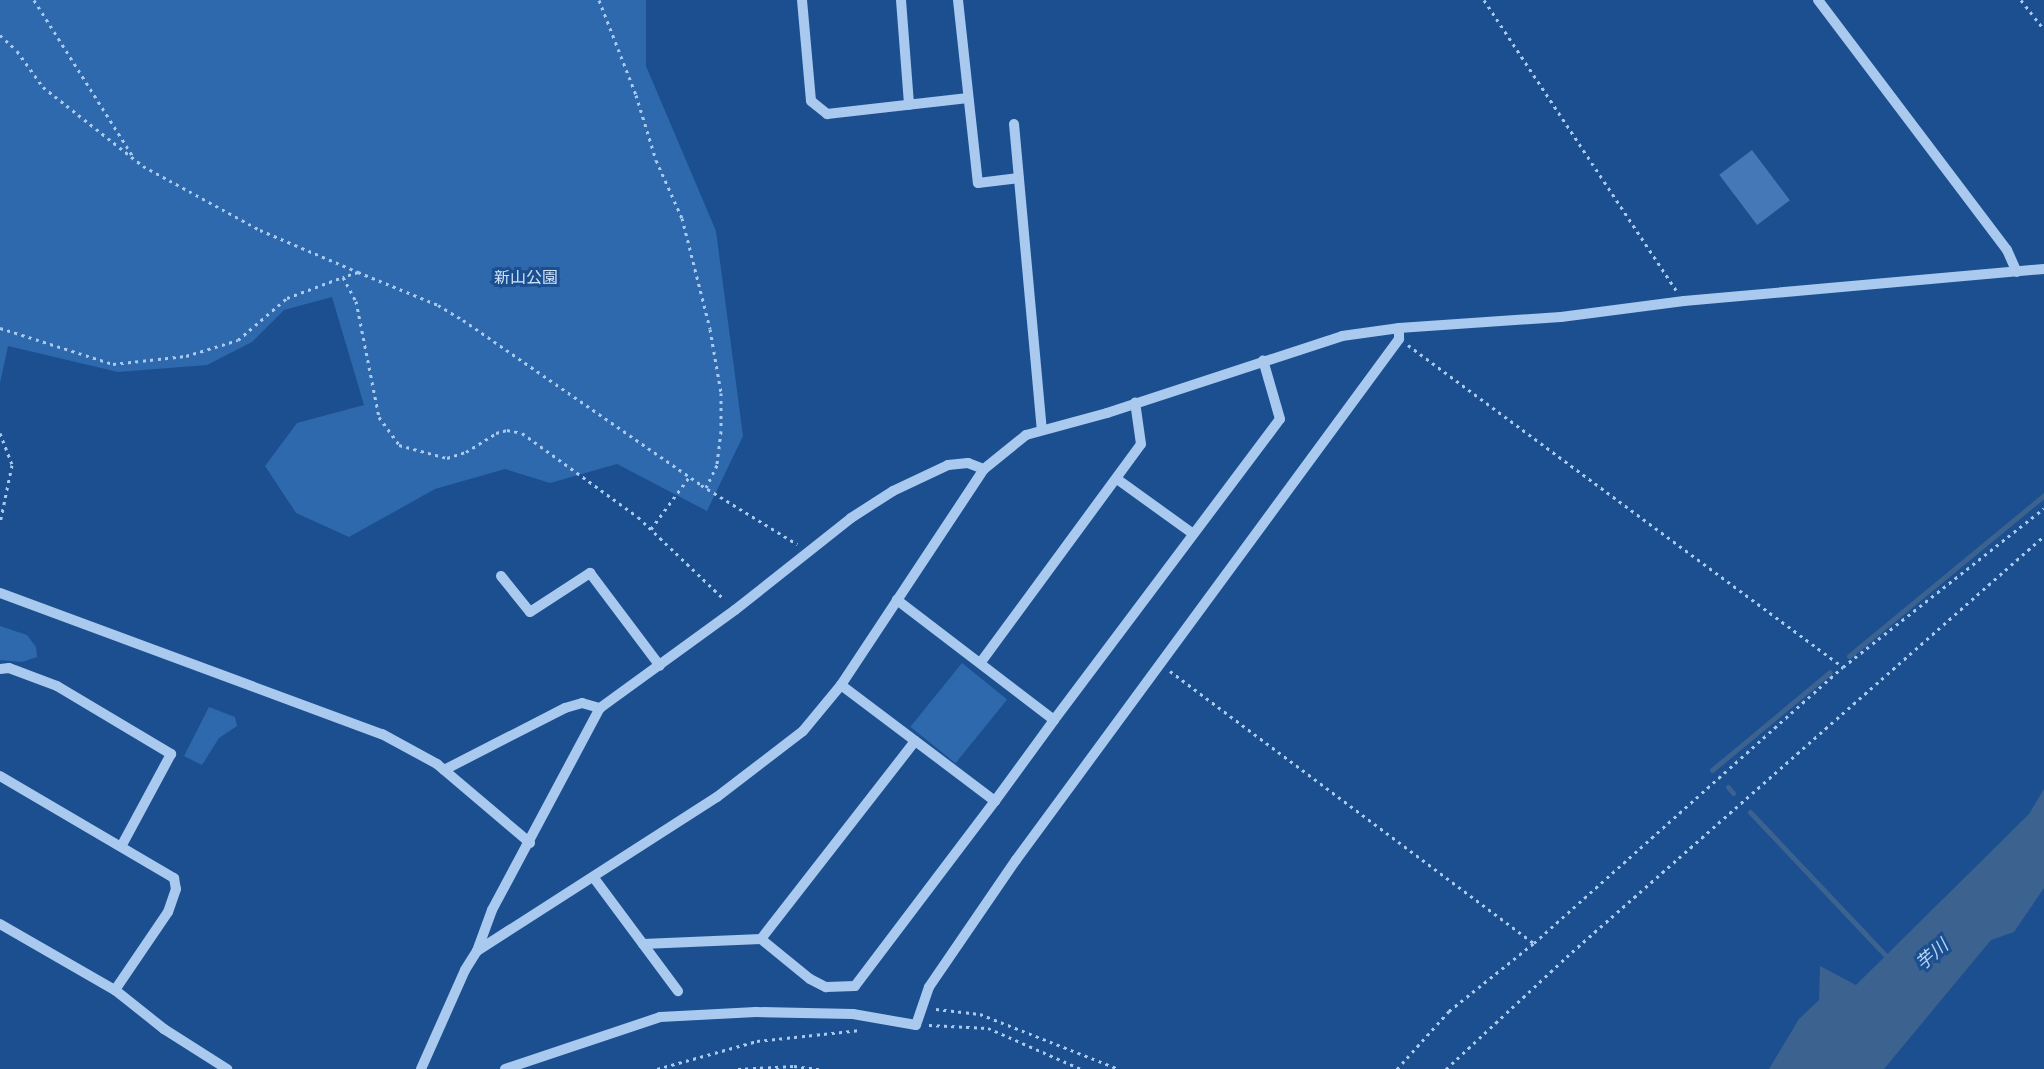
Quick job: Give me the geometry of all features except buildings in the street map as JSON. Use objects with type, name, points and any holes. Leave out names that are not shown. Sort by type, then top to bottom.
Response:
[{"type":"street","points":[[802,0],[811,101],[826,114],[968,98]]},
{"type":"street","points":[[901,0],[909,105]]},
{"type":"street","points":[[958,0],[978,183],[1019,178]]},
{"type":"street","points":[[1818,0],[2002,242],[2017,272]]},
{"type":"street","points":[[1014,124],[1042,429]]},
{"type":"street","points":[[477,951],[594,878],[777,754],[803,731],[841,685],[984,469],[1026,435],[1342,336],[1399,333],[1561,317],[1684,301],[2044,269]]},
{"type":"street","points":[[505,1069],[660,1017],[756,1012],[853,1014],[916,1025],[929,987],[1016,860],[1162,665],[1399,333]]},
{"type":"street","points":[[643,944],[761,939],[810,979],[826,987],[855,986],[995,801],[1192,533],[1280,419],[1263,360]]},
{"type":"street","points":[[981,662],[1142,444],[1135,402]]},
{"type":"street","points":[[421,1069],[465,970],[477,951],[492,910],[530,843],[600,708],[735,610],[851,518],[948,465],[968,463],[984,469]]},
{"type":"street","points":[[1117,479],[1192,533]]},
{"type":"street","points":[[501,576],[530,612],[590,573],[660,666]]},
{"type":"street","points":[[0,593],[382,734],[444,770],[530,843]]},
{"type":"street","points":[[897,600],[1054,720]]},
{"type":"street","points":[[0,669],[9,668],[57,686],[171,754],[122,845]]},
{"type":"street","points":[[841,685],[995,801]]},
{"type":"street","points":[[444,770],[565,708],[582,703],[600,708]]},
{"type":"street","points":[[761,939],[915,741]]},
{"type":"street","points":[[0,776],[122,845],[174,878],[176,889],[168,912],[116,990]]},
{"type":"street","points":[[594,878],[678,991]]},
{"type":"street","points":[[0,924],[116,990],[164,1029],[227,1069]]},
{"type":"path","points":[[34,0],[137,162]]},
{"type":"path","points":[[599,0],[636,95],[656,160],[682,218],[710,329],[721,393],[721,431],[717,465],[706,488]]},
{"type":"path","points":[[1484,0],[1684,301]]},
{"type":"path","points":[[2021,0],[2044,29]]},
{"type":"path","points":[[0,35],[17,51],[43,87],[137,162],[260,230],[438,305],[706,488],[780,531],[806,555]]},
{"type":"path","points":[[0,328],[113,364],[186,356],[238,340],[287,298],[358,272]]},
{"type":"path","points":[[343,277],[356,300],[379,417],[399,445],[428,456],[447,458],[466,452],[496,433],[507,430],[522,433],[651,530],[735,610]]},
{"type":"path","points":[[1399,333],[1844,667]]},
{"type":"path","points":[[0,433],[12,465],[0,523]]},
{"type":"path","points":[[651,530],[690,476]]},
{"type":"path","points":[[1397,1069],[1449,1011],[1534,943],[1844,667],[2044,508]]},
{"type":"path","points":[[1446,1069],[1572,952],[2044,536]]},
{"type":"path","points":[[1162,665],[1534,943]]},
{"type":"path","points":[[916,1025],[938,1007],[980,1014],[1119,1069]]},
{"type":"path","points":[[916,1025],[988,1028],[1081,1069]]},
{"type":"path","points":[[657,1069],[757,1041],[869,1029]]},
{"type":"path","points":[[738,1069],[794,1066],[820,1069]]},
{"type":"green space","name":"新山公園","points":[[0,0],[646,0],[646,66],[716,231],[743,436],[707,511],[617,464],[550,483],[505,469],[435,489],[349,537],[296,513],[265,466],[297,423],[364,405],[332,297],[284,310],[252,342],[207,365],[118,372],[8,346],[0,383]]},
{"type":"green space","points":[[0,626],[27,635],[36,647],[37,657],[22,662],[0,660]]},
{"type":"green space","points":[[962,663],[1007,700],[955,763],[910,727]]},
{"type":"green space","points":[[209,707],[235,717],[237,726],[219,738],[202,765],[184,756]]},
{"type":"water","name":"芋川","points":[[2044,789],[2044,888],[2014,932],[1991,940],[1884,1069],[1769,1069],[1799,1019],[1819,1000],[1820,966],[1856,985],[2029,814]]},
{"type":"waterway","points":[[1849,656],[2044,495]]},
{"type":"waterway","points":[[1712,770],[1830,672]]},
{"type":"waterway","points":[[1728,787],[1733,793]]},
{"type":"waterway","points":[[1750,812],[1891,961]]}]
